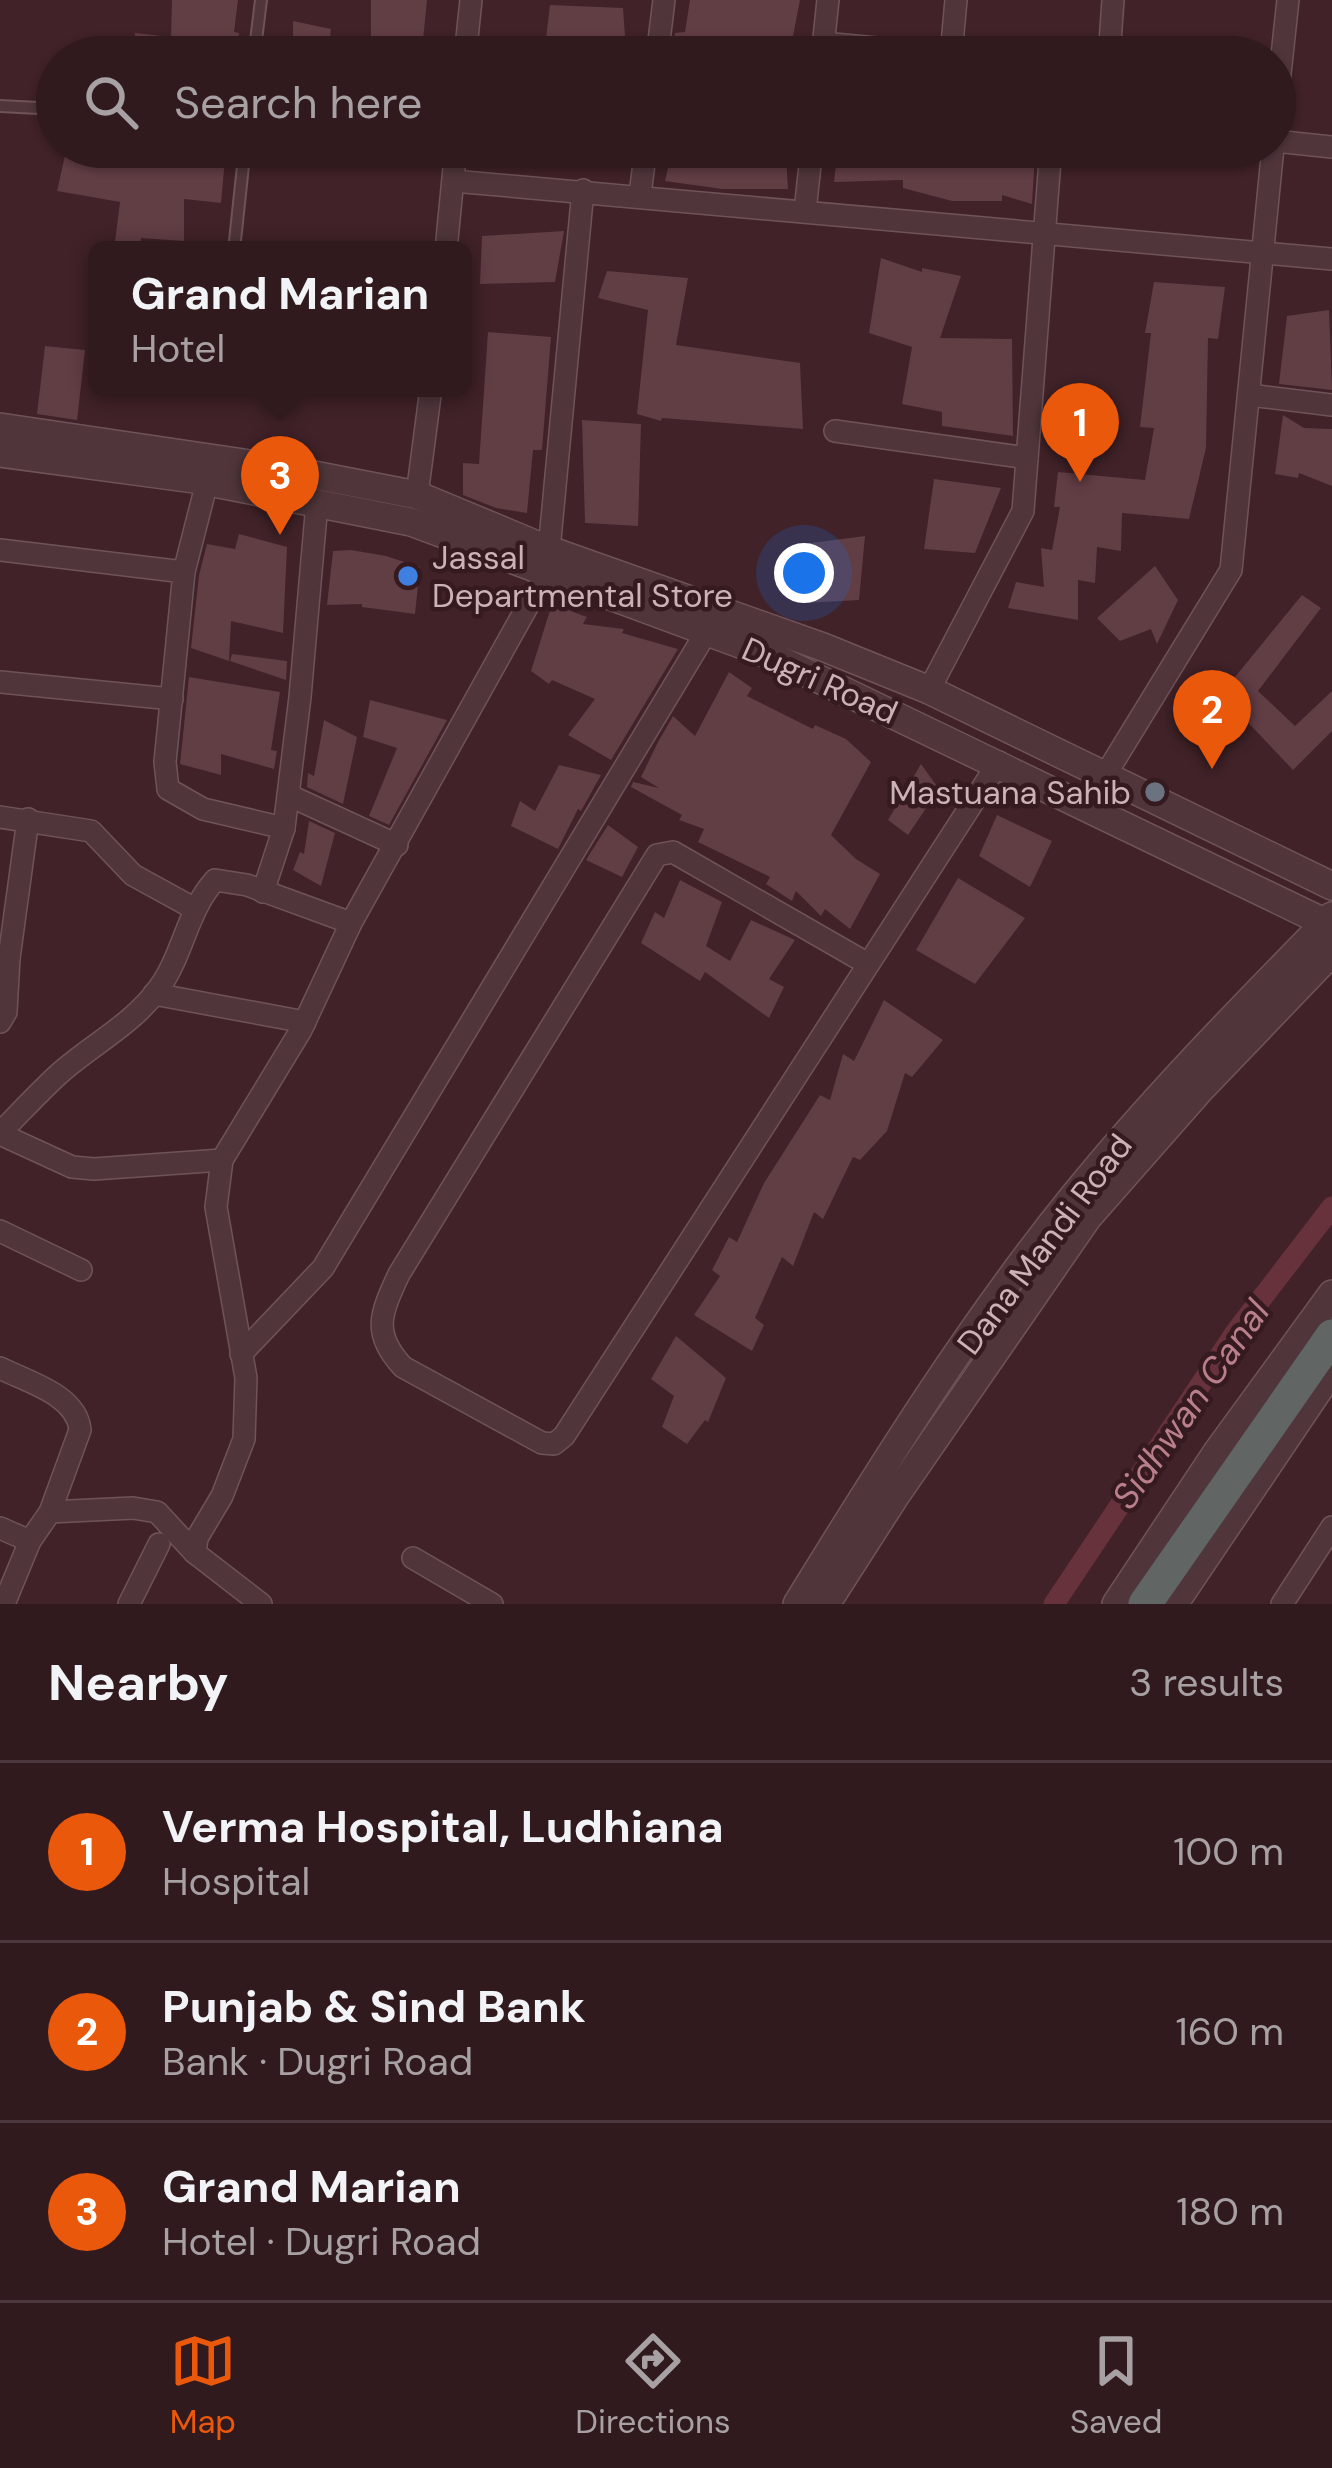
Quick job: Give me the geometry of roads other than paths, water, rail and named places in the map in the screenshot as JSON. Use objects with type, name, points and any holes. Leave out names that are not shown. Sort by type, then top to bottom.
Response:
[{"type":"highway","points":[[1145,1604],[1332,1336]]},
{"type":"street","points":[[467,36],[471,0]]},
{"type":"street","points":[[660,36],[664,0]]},
{"type":"street","points":[[824,36],[828,0]]},
{"type":"street","points":[[956,0],[959,36]]},
{"type":"street","points":[[1110,36],[1113,0]]},
{"type":"street","points":[[1283,36],[1288,0]]},
{"type":"street","points":[[1296,146],[1332,148]]},
{"type":"street","points":[[447,241],[454,168]]},
{"type":"street","points":[[640,195],[643,168]]},
{"type":"street","points":[[805,211],[810,168]]},
{"type":"street","points":[[929,690],[1023,512],[1049,168]]},
{"type":"street","points":[[1087,806],[1231,570],[1272,168]]},
{"type":"street","points":[[453,181],[1332,259]]},
{"type":"street","points":[[195,1553],[197,1538],[222,1496],[244,1438],[246,1378],[216,1207],[222,1160],[305,1022],[351,923],[548,561],[584,190]]},
{"type":"street","points":[[1249,395],[1332,405]]},
{"type":"street","points":[[417,495],[429,397]]},
{"type":"street","name":"Dugri Road","points":[[0,428],[283,469],[417,495],[548,561],[767,654],[1330,921]]},
{"type":"street","points":[[835,431],[1027,458]]},
{"type":"street","name":"Dugri Road","points":[[0,453],[207,482],[411,522],[823,646],[929,690],[1332,886]]},
{"type":"street","points":[[207,482],[184,572],[165,762],[168,789],[203,809],[284,828]]},
{"type":"street","points":[[263,892],[284,828],[317,503]]},
{"type":"street","points":[[0,550],[184,572]]},
{"type":"street","points":[[242,1354],[322,1268],[707,631]]},
{"type":"street","points":[[0,682],[172,699]]},
{"type":"street","points":[[868,964],[673,852],[657,855],[399,1274],[383,1310],[387,1350],[403,1367],[542,1443],[554,1444],[564,1436],[999,762]]},
{"type":"street","points":[[288,795],[397,845]]},
{"type":"street","points":[[0,818],[92,831],[133,875],[195,909]]},
{"type":"street","points":[[0,1022],[6,1012],[5,958],[28,819]]},
{"type":"street","points":[[222,1160],[72,1167],[0,1134],[62,1072],[135,1016],[154,994],[170,971],[195,909],[215,880],[224,879],[351,923]]},
{"type":"street","name":"Dana Mandi Road","points":[[797,1604],[896,1448],[1070,1201],[1142,1116],[1330,921]]},
{"type":"street","points":[[826,1604],[1088,1216],[1332,952]]},
{"type":"street","points":[[154,994],[305,1022]]},
{"type":"street","points":[[0,1232],[82,1270]]},
{"type":"street","points":[[1116,1604],[1332,1294]]},
{"type":"street","points":[[0,1368],[68,1403],[79,1418],[80,1430],[50,1512],[30,1541],[4,1604]]},
{"type":"street","points":[[1174,1604],[1332,1370]]},
{"type":"street","points":[[50,1512],[133,1508],[157,1512],[195,1553],[261,1604]]},
{"type":"street","points":[[1282,1604],[1332,1527]]},
{"type":"street","points":[[0,1528],[30,1541]]},
{"type":"street","points":[[129,1604],[159,1544]]},
{"type":"street","points":[[413,1558],[492,1604]]},
{"type":"lane","points":[[256,36],[260,0]]},
{"type":"lane","points":[[0,106],[36,108]]},
{"type":"lane","points":[[235,241],[243,168]]},
{"type":"waterway","name":"Sidhwan Canal","points":[[1054,1604],[1235,1333],[1332,1207]]},
{"type":"place","name":"Verma Hospital, Ludhiana","points":[[1080,482]]},
{"type":"place","name":"Grand Marian","points":[[280,535]]},
{"type":"place","name":"Jassal Departmental Store","points":[[408,576]]},
{"type":"place","name":"Punjab & Sind Bank","points":[[1212,769]]},
{"type":"place","name":"Mastuana Sahib","points":[[1155,792]]}]
